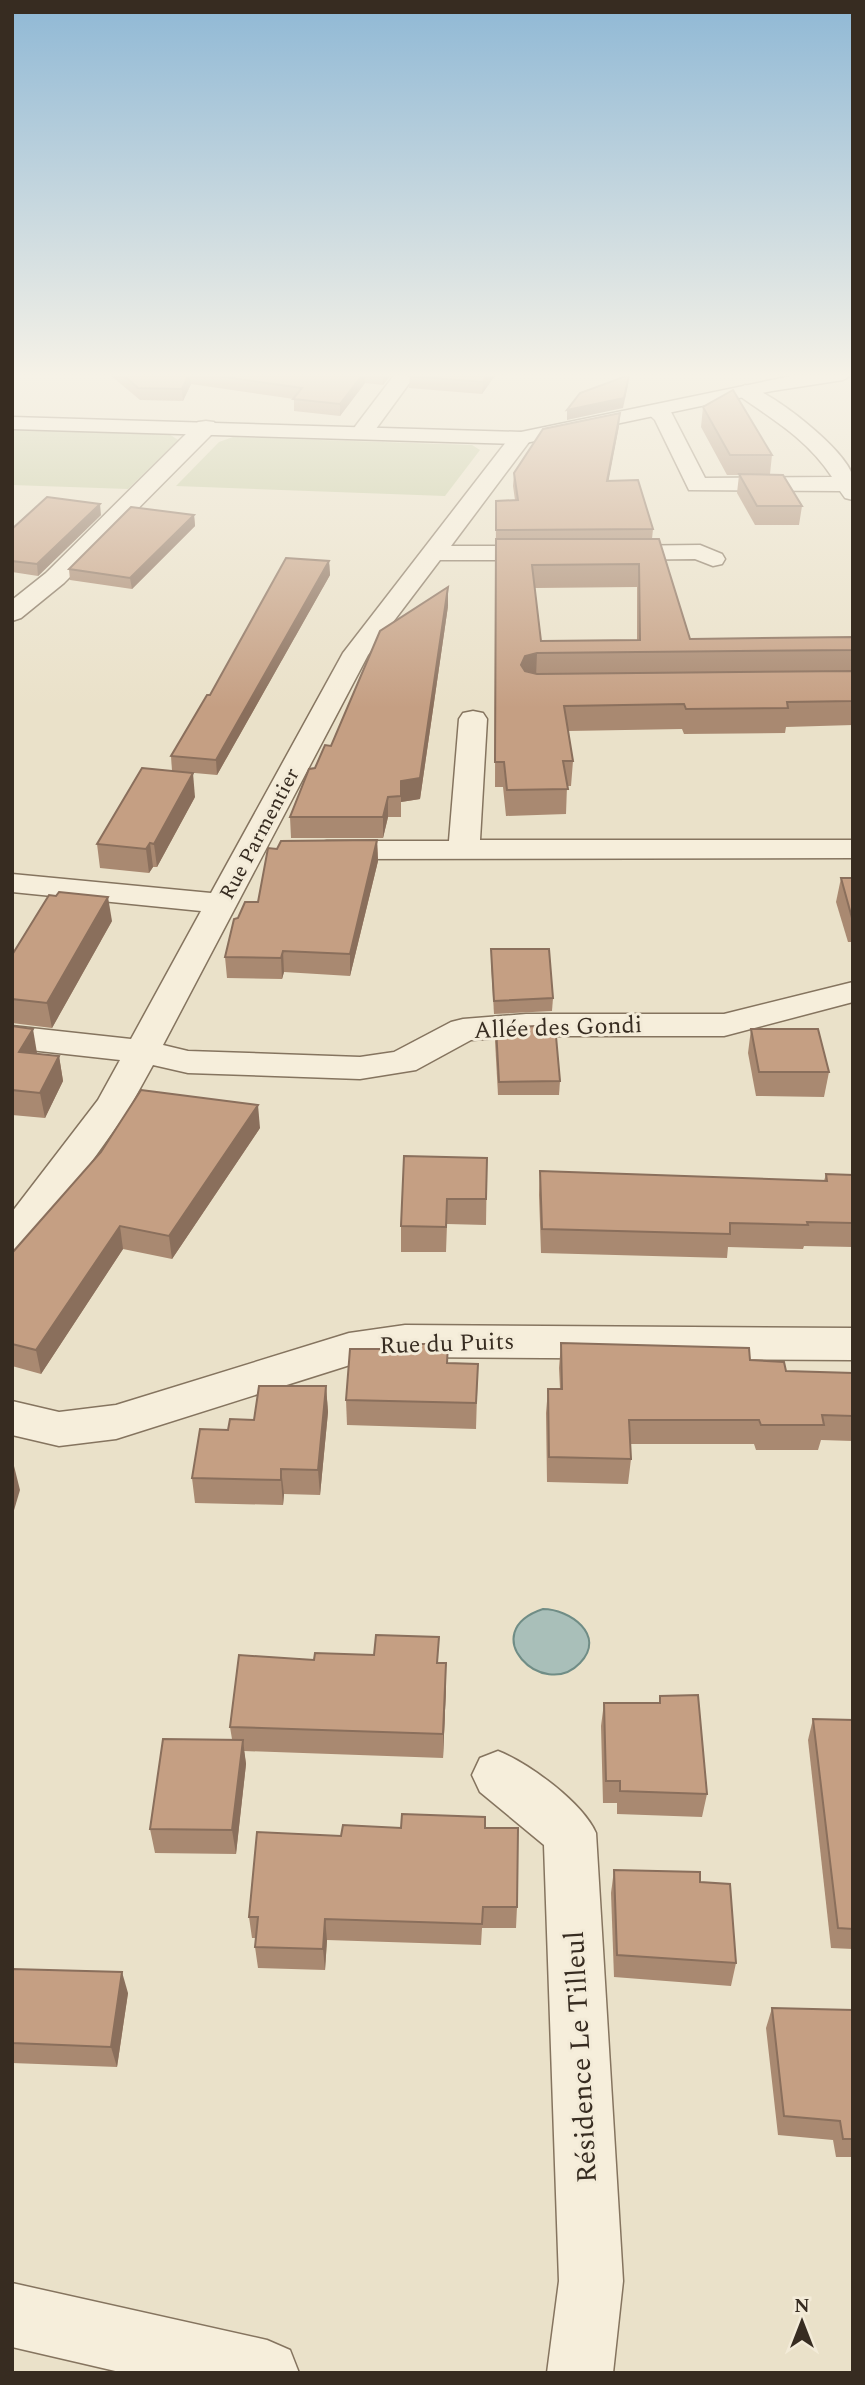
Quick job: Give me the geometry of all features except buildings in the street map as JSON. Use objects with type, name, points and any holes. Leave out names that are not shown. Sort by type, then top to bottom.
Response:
[{"type":"street","points":[[12,613],[55,578],[148,485]]},
{"type":"street","name":"Rue Parmentier","points":[[12,1238],[27,1202],[114,1104],[144,1051],[181,974],[223,904],[278,850],[356,653],[484,485]]},
{"type":"street","points":[[708,485],[849,489]]},
{"type":"street","points":[[593,553],[700,552],[713,559]]},
{"type":"street","points":[[431,554],[566,553]]},
{"type":"street","points":[[464,850],[473,719]]},
{"type":"street","points":[[278,850],[853,849]]},
{"type":"street","points":[[12,883],[223,904]]},
{"type":"street","name":"Allée des Gondi","points":[[12,1037],[144,1051],[188,1062],[360,1068],[403,1062],[463,1030],[526,1025],[724,1026],[853,992]]},
{"type":"street","name":"Rue du Puits","points":[[12,1418],[59,1429],[116,1422],[349,1349],[405,1341],[853,1344]]},
{"type":"street","name":"Résidence Le Tilleul","points":[[498,1775],[570,1833],[592,2281],[580,2373]]},
{"type":"street","points":[[12,2315],[267,2373]]},
{"type":"green space","points":[[21,485],[132,485],[128,489]]},
{"type":"green space","points":[[177,485],[453,485],[445,496]]},
{"type":"water","points":[[543,1609],[553,1610],[573,1619],[587,1634],[587,1653],[580,1663],[565,1673],[549,1674],[534,1669],[522,1659],[515,1646],[514,1633],[523,1620]]}]
